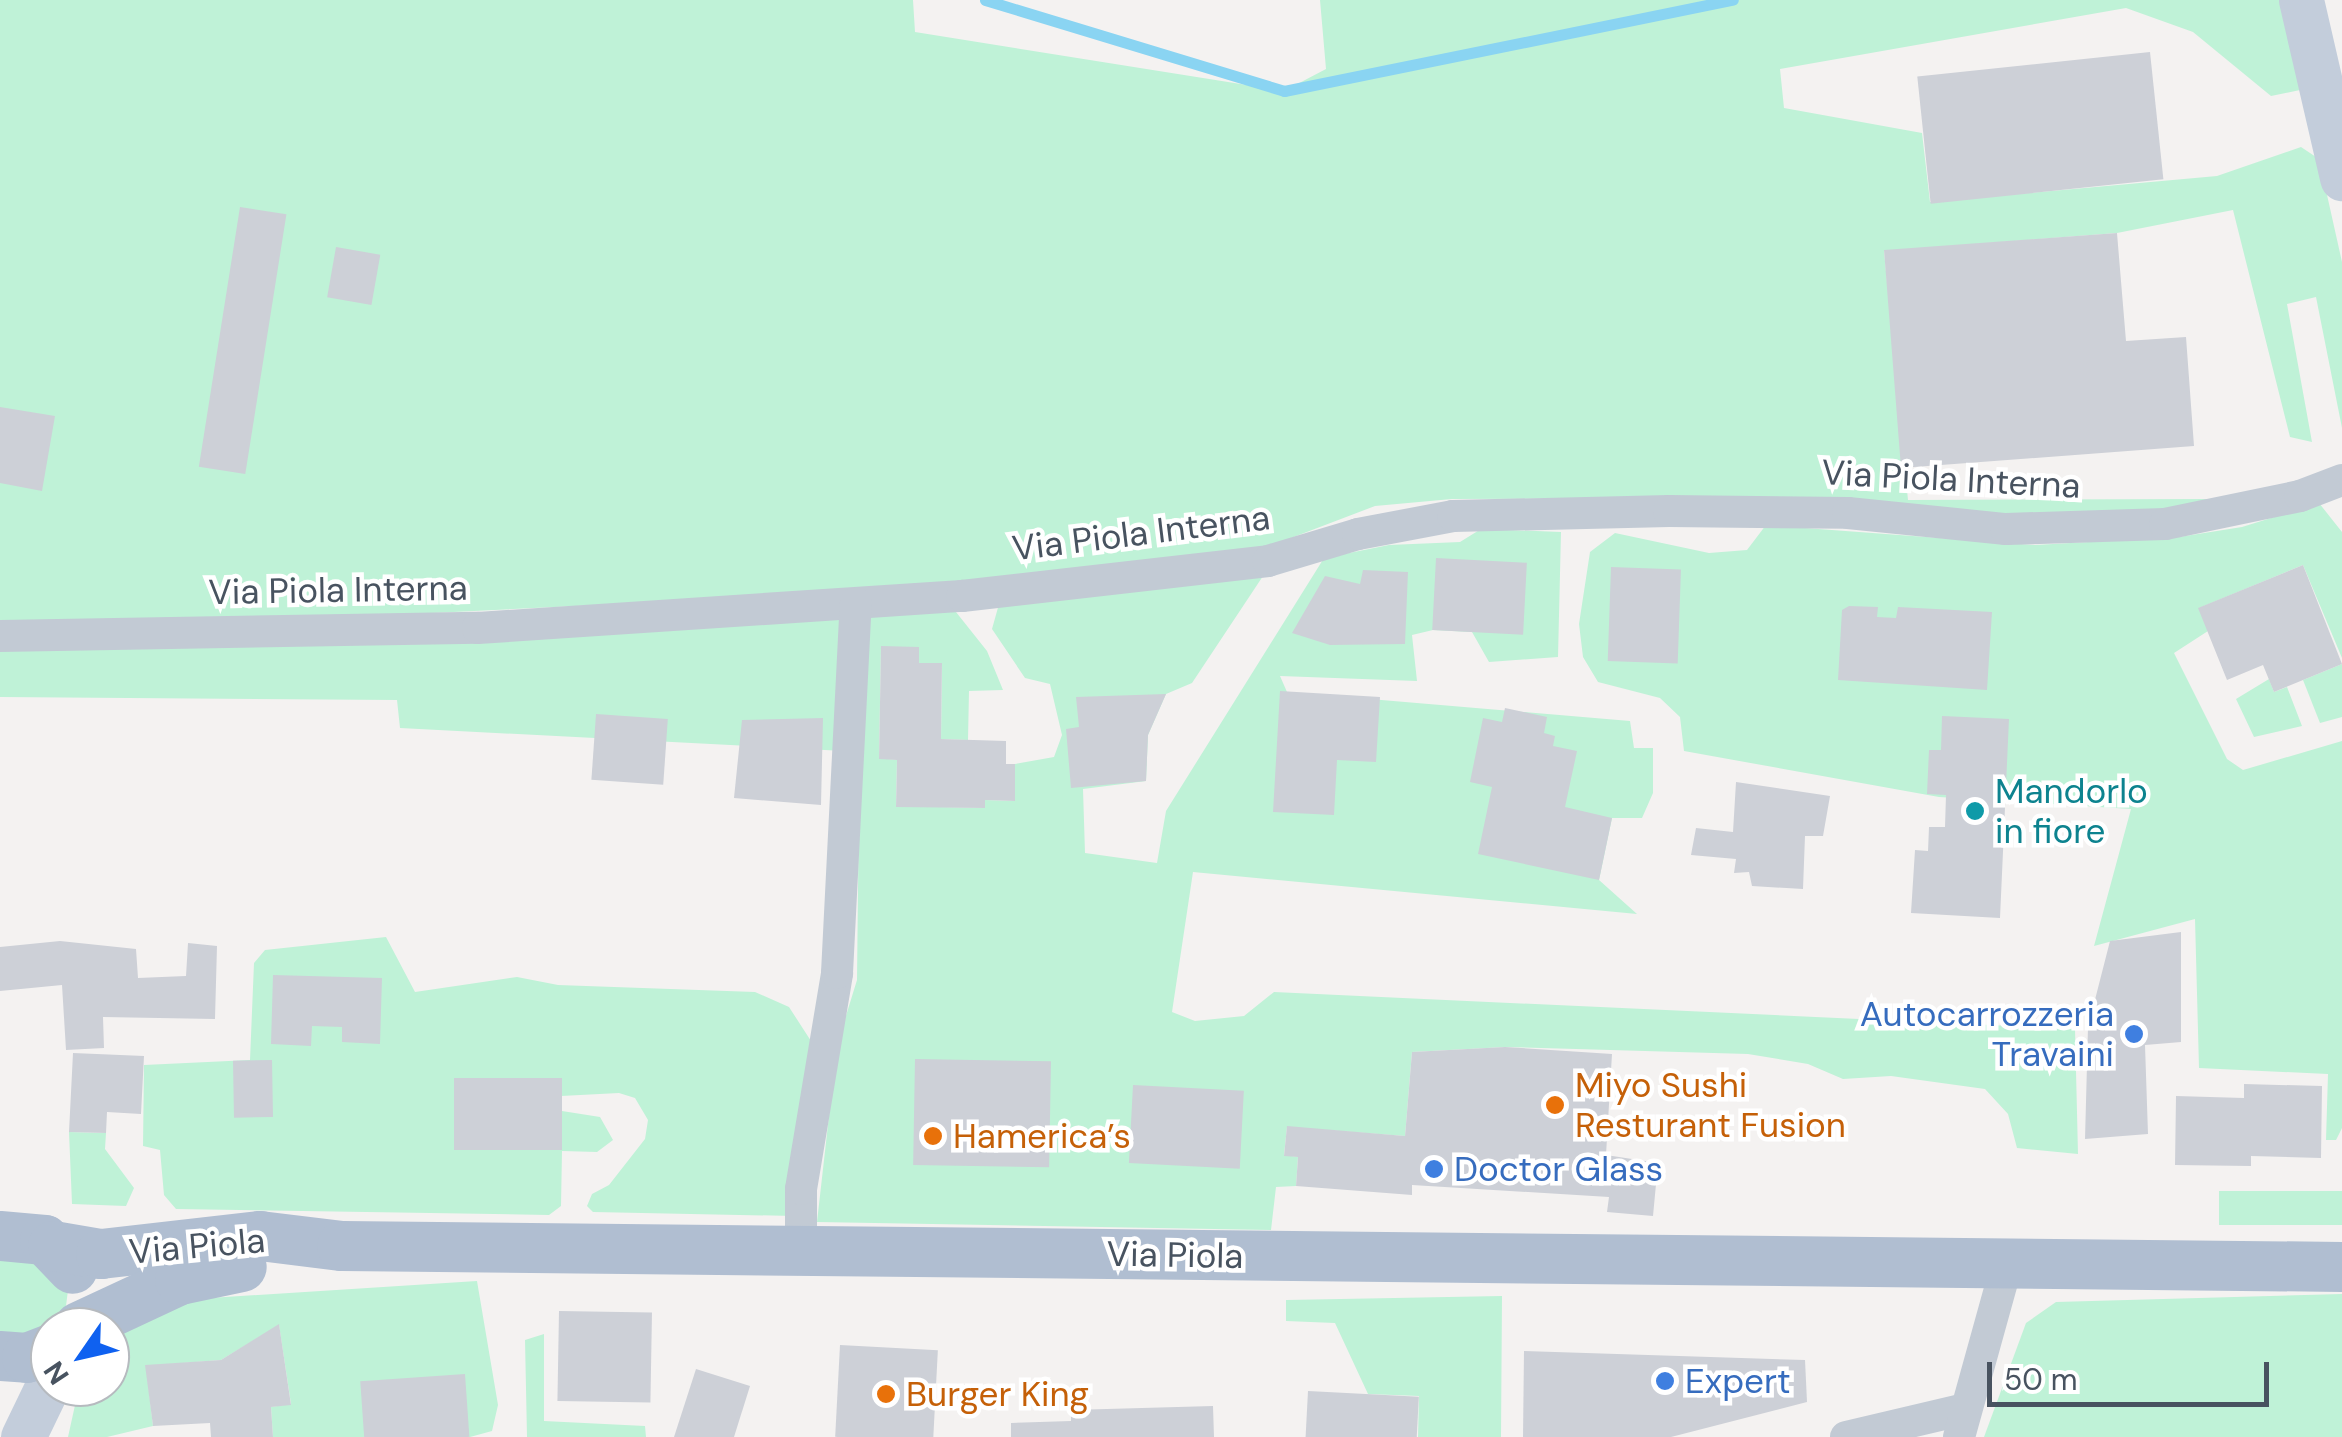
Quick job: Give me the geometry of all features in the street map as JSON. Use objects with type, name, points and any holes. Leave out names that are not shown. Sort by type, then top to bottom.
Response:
[{"type":"main road","name":"Via Piola","points":[[15,1238],[101,1254],[260,1236],[342,1246],[2342,1267]]},
{"type":"main road","points":[[15,1238],[78,1286],[74,1307]]},
{"type":"main road","name":"Via Piola","points":[[122,1307],[180,1280],[342,1246]]},
{"type":"main road","points":[[0,1356],[30,1357]]},
{"type":"street","points":[[2301,0],[2342,178]]},
{"type":"street","name":"Via Piola Interna","points":[[0,636],[478,628],[856,603],[1268,561],[1358,534],[1454,516],[1669,510],[1848,513],[2006,529],[2165,524],[2300,496],[2342,480]]},
{"type":"street","points":[[801,1251],[801,1189],[837,973],[856,603]]},
{"type":"street","points":[[1846,1437],[1962,1423],[2008,1264]]},
{"type":"street","points":[[22,1437],[37,1407]]},
{"type":"green space","points":[[0,0],[913,0],[915,32],[1284,91],[1326,69],[1320,0],[2281,0],[2300,90],[2271,96],[2193,32],[2126,8],[1780,69],[1784,108],[1922,133],[1930,202],[2217,176],[2301,147],[2319,159],[2342,262],[2342,428],[2316,297],[2287,304],[2312,442],[2290,437],[2233,210],[2117,233],[1884,251],[1908,500],[2211,499],[2168,513],[2002,519],[1658,498],[1452,499],[1375,506],[1265,548],[885,591],[351,617],[0,621]]},
{"type":"green space","points":[[2319,503],[2342,532],[2342,658],[2303,565],[2199,608],[2208,631],[2174,653],[2227,759],[2243,770],[2342,741],[2342,1128],[2336,1140],[2326,1140],[2328,1074],[2199,1068],[2195,919],[2094,946],[2131,809],[1939,797],[1684,751],[1680,717],[1660,698],[1598,682],[1583,657],[1579,624],[1590,552],[1615,533],[1709,553],[1747,550],[1766,525],[2035,545],[2179,537],[2242,527]]},
{"type":"green space","points":[[1481,529],[1561,532],[1558,657],[1489,662],[1472,632],[1433,630],[1412,635],[1417,681],[1280,676],[1287,692],[1630,721],[1634,748],[1653,748],[1653,793],[1642,818],[1612,818],[1599,880],[1637,914],[1193,872],[1172,1012],[1195,1021],[1244,1016],[1274,992],[2075,1029],[2078,1154],[2017,1148],[2008,1114],[1985,1089],[1891,1076],[1843,1079],[1808,1064],[1748,1054],[1505,1047],[1412,1052],[1405,1136],[1287,1127],[1284,1155],[1298,1157],[1296,1186],[1276,1187],[1271,1230],[817,1222],[837,1045],[857,980],[861,613],[952,607],[987,651],[1003,690],[969,691],[968,740],[941,739],[942,664],[919,663],[919,647],[881,647],[879,758],[897,760],[896,806],[984,808],[985,800],[1014,801],[1015,764],[1054,757],[1062,735],[1050,684],[1025,678],[992,629],[999,604],[1267,570],[1192,683],[1166,694],[1148,735],[1146,781],[1083,789],[1085,853],[1157,863],[1166,811],[1324,558],[1389,545],[1460,542]]},
{"type":"green space","points":[[848,616],[844,751],[400,728],[397,700],[0,697],[0,646]]},
{"type":"green space","points":[[2342,664],[2342,717],[2320,723],[2303,680]]},
{"type":"green space","points":[[2269,679],[2274,692],[2287,687],[2302,726],[2254,737],[2236,699]]},
{"type":"green space","points":[[386,937],[415,992],[517,977],[558,985],[755,992],[789,1007],[811,1041],[794,1216],[593,1212],[587,1206],[592,1194],[609,1185],[645,1139],[648,1120],[635,1098],[619,1093],[561,1096],[562,1111],[600,1117],[613,1140],[597,1152],[562,1151],[561,1206],[549,1215],[176,1209],[164,1195],[160,1150],[143,1146],[144,1065],[250,1060],[254,963],[265,950]]},
{"type":"green space","points":[[69,1132],[106,1133],[105,1149],[134,1188],[126,1206],[72,1204]]},
{"type":"green space","points":[[2219,1191],[2342,1191],[2342,1225],[2219,1225]]},
{"type":"green space","points":[[10,1246],[68,1290],[65,1307],[30,1307],[30,1333],[0,1340],[0,1250]]},
{"type":"green space","points":[[477,1281],[498,1405],[492,1431],[470,1437],[273,1437],[271,1407],[291,1404],[279,1325],[221,1360],[146,1366],[153,1426],[107,1437],[68,1437],[75,1407],[130,1407],[130,1327],[163,1301]]},
{"type":"green space","points":[[2342,1294],[2342,1437],[1984,1437],[2026,1323],[2056,1302]]},
{"type":"green space","points":[[1502,1296],[1501,1437],[1418,1437],[1419,1396],[1368,1394],[1335,1323],[1286,1321],[1286,1300]]},
{"type":"green space","points":[[544,1334],[544,1421],[645,1426],[646,1437],[527,1437],[525,1340]]},
{"type":"building","points":[[2150,52],[2163,179],[1931,204],[1917,76]]},
{"type":"building","points":[[240,207],[286,214],[245,474],[199,467]]},
{"type":"building","points":[[2117,233],[2126,341],[2186,337],[2194,446],[1901,468],[1884,250]]},
{"type":"building","points":[[336,247],[380,255],[371,305],[327,297]]},
{"type":"building","points":[[0,407],[55,416],[42,491],[0,483]]},
{"type":"building","points":[[1436,558],[1527,563],[1523,635],[1432,630]]},
{"type":"building","points":[[2303,565],[2342,664],[2274,692],[2263,665],[2227,680],[2198,608]]},
{"type":"building","points":[[1611,567],[1681,569],[1678,663],[1608,661]]},
{"type":"building","points":[[1363,570],[1408,572],[1405,644],[1330,645],[1292,633],[1325,576],[1360,584]]},
{"type":"building","points":[[1849,606],[1878,607],[1877,617],[1896,618],[1898,607],[1992,612],[1987,690],[1838,680],[1842,610]]},
{"type":"building","points":[[881,646],[919,647],[919,663],[942,663],[941,739],[1006,741],[1006,764],[1015,764],[1015,801],[985,800],[985,808],[896,807],[897,760],[879,759]]},
{"type":"building","points":[[1280,691],[1380,697],[1376,762],[1337,760],[1334,815],[1273,812]]},
{"type":"building","points":[[1166,694],[1148,735],[1146,781],[1071,788],[1066,729],[1079,727],[1076,697]]},
{"type":"building","points":[[1505,708],[1547,717],[1544,733],[1555,736],[1553,746],[1577,751],[1565,807],[1612,818],[1599,880],[1478,854],[1492,787],[1470,782],[1483,718],[1502,722]]},
{"type":"building","points":[[596,714],[668,719],[663,785],[591,780]]},
{"type":"building","name":"Mandorlo in fiore","points":[[1942,716],[2009,719],[2000,918],[1911,913],[1915,850],[1928,851],[1929,827],[1945,827],[1946,795],[1927,794],[1929,750],[1941,750]]},
{"type":"building","points":[[823,718],[821,805],[734,798],[742,720]]},
{"type":"building","points":[[1736,782],[1830,796],[1823,836],[1805,836],[1803,889],[1752,886],[1749,872],[1734,873],[1736,859],[1691,855],[1696,828],[1733,832]]},
{"type":"building","name":"Autocarrozzeria Travaini","points":[[2181,932],[2181,1042],[2145,1045],[2148,1134],[2085,1139],[2088,1027],[2110,941]]},
{"type":"building","points":[[60,941],[136,949],[138,978],[186,976],[188,943],[217,946],[215,1019],[103,1017],[104,1048],[66,1050],[62,985],[0,991],[0,947]]},
{"type":"building","points":[[273,975],[382,978],[380,1044],[342,1042],[342,1027],[312,1026],[311,1046],[271,1044]]},
{"type":"building","points":[[1505,1047],[1612,1054],[1606,1155],[1658,1163],[1653,1216],[1607,1212],[1609,1197],[1412,1185],[1412,1195],[1296,1186],[1298,1157],[1284,1156],[1287,1126],[1405,1136],[1412,1052]]},
{"type":"building","points":[[73,1053],[144,1056],[141,1114],[107,1112],[106,1133],[69,1132]]},
{"type":"building","points":[[915,1059],[1051,1061],[1049,1167],[913,1165]]},
{"type":"building","points":[[272,1060],[273,1117],[234,1118],[233,1061]]},
{"type":"building","points":[[454,1078],[562,1078],[562,1150],[454,1150]]},
{"type":"building","points":[[2244,1084],[2322,1086],[2321,1158],[2251,1156],[2251,1166],[2175,1165],[2176,1096],[2244,1098]]},
{"type":"building","points":[[1133,1085],[1244,1091],[1240,1169],[1129,1163]]},
{"type":"building","points":[[559,1311],[652,1313],[650,1403],[557,1401]]},
{"type":"building","points":[[279,1324],[291,1405],[271,1407],[273,1437],[211,1437],[210,1423],[153,1426],[145,1365],[221,1360]]},
{"type":"building","name":"Burger King","points":[[840,1345],[938,1350],[933,1437],[835,1437]]},
{"type":"building","name":"Expert","points":[[1524,1351],[1805,1360],[1807,1402],[1671,1437],[1523,1437]]},
{"type":"building","points":[[696,1369],[750,1386],[734,1437],[674,1437]]},
{"type":"building","points":[[465,1374],[469,1437],[364,1437],[360,1381]]},
{"type":"building","points":[[1308,1391],[1419,1397],[1417,1437],[1306,1437]]},
{"type":"building","points":[[1213,1406],[1214,1437],[1011,1437],[1011,1423],[1071,1421],[1071,1410]]},
{"type":"waterway","points":[[985,0],[1284,91],[1733,0]]},
{"type":"place","name":"Mandorlo in fiore","points":[[1975,811]]},
{"type":"place","name":"Autocarrozzeria Travaini","points":[[2134,1034]]},
{"type":"place","name":"Miyo Sushi Resturant Fusion","points":[[1555,1105]]},
{"type":"place","name":"Hamerica’s","points":[[933,1136]]},
{"type":"place","name":"Doctor Glass","points":[[1434,1169]]},
{"type":"place","name":"Expert","points":[[1665,1381]]},
{"type":"place","name":"Burger King","points":[[886,1394]]}]
